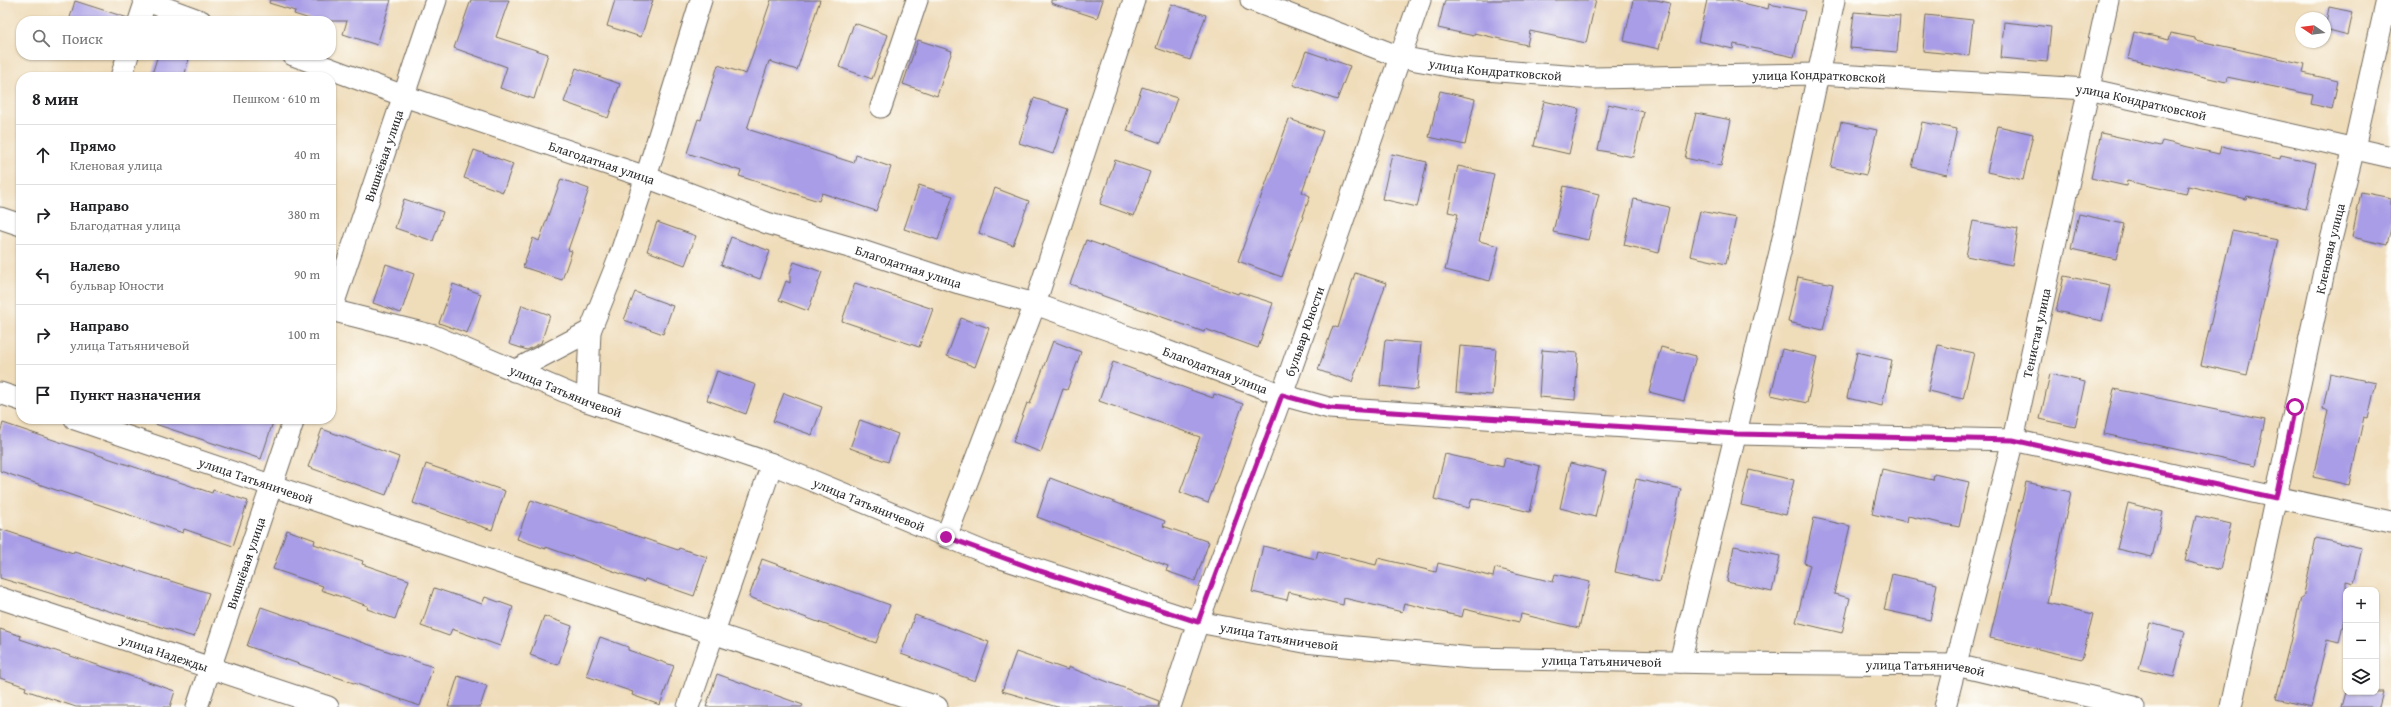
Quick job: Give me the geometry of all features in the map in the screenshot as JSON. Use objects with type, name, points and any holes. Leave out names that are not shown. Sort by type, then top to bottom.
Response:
[{"type":"street","points":[[140,16],[145,0],[188,16]]},
{"type":"street","name":"Вишнёвая улица","points":[[336,296],[436,0]]},
{"type":"street","points":[[587,401],[590,331],[618,261],[646,177],[700,0]]},
{"type":"street","points":[[881,107],[917,0]]},
{"type":"street","points":[[946,537],[1034,304],[1134,0]]},
{"type":"street","name":"улица Кондратковской","points":[[1251,0],[1400,58],[1459,68],[1593,78],[1817,74],[2088,89],[2354,148],[2391,158]]},
{"type":"street","name":"бульвар Юности","points":[[1170,707],[1198,622],[1282,395],[1420,0]]},
{"type":"street","points":[[1680,662],[1737,434],[1780,252],[1834,0]]},
{"type":"street","name":"Тенистая улица","points":[[1945,707],[2013,440],[2108,0]]},
{"type":"street","name":"Кленовая улица","points":[[2231,707],[2329,248],[2388,0]]},
{"type":"street","points":[[123,72],[126,60]]},
{"type":"street","name":"Благодатная улица","points":[[307,60],[404,96],[646,177],[767,223],[859,250],[959,283],[1034,304],[1143,342],[1282,395],[1329,408],[1737,434],[2013,440],[2391,522]]},
{"type":"street","points":[[0,218],[16,223]]},
{"type":"street","name":"улица Татьяничевой","points":[[336,312],[434,336],[587,401],[772,464],[946,537],[1040,571],[1198,622],[1304,642],[1472,658],[1956,665],[2134,707]]},
{"type":"street","points":[[514,371],[590,331]]},
{"type":"street","points":[[0,393],[16,398]]},
{"type":"street","name":"улица Татьяничевой","points":[[90,424],[270,486],[937,707]]},
{"type":"street","name":"Вишнёвая улица","points":[[197,707],[270,486],[292,424]]},
{"type":"street","points":[[688,707],[772,464]]},
{"type":"street","name":"улица Надежды","points":[[0,598],[328,707]]},
{"type":"building","points":[[270,0],[391,0],[377,45],[343,34],[347,21],[336,21],[336,16],[300,16],[294,14],[295,11],[269,3]]},
{"type":"building","points":[[471,0],[509,0],[496,37],[548,54],[534,99],[500,88],[507,67],[454,48]]},
{"type":"building","points":[[615,0],[653,0],[641,37],[607,26]]},
{"type":"building","points":[[771,0],[820,0],[797,70],[769,61],[747,129],[854,163],[856,155],[891,167],[876,211],[822,193],[819,201],[773,187],[739,176],[741,171],[687,153],[698,119],[701,120],[718,65],[746,74]]},
{"type":"building","points":[[1051,0],[1103,0],[1097,18],[1051,3]]},
{"type":"building","points":[[1445,0],[1596,0],[1586,43],[1530,31],[1527,45],[1474,33],[1474,36],[1438,28]]},
{"type":"building","points":[[1633,0],[1656,0],[1670,3],[1659,49],[1624,41]]},
{"type":"building","points":[[1707,0],[1730,0],[1768,9],[1769,4],[1805,11],[1794,57],[1734,44],[1733,49],[1698,41]]},
{"type":"building","points":[[75,1],[122,16],[70,16]]},
{"type":"building","points":[[1171,4],[1206,15],[1190,60],[1156,48]]},
{"type":"building","points":[[2329,7],[2353,12],[2348,35],[2331,31],[2331,12],[2328,12]]},
{"type":"building","points":[[1854,12],[1900,16],[1897,52],[1850,48]]},
{"type":"building","points":[[1926,15],[1973,20],[1969,56],[1923,51]]},
{"type":"building","points":[[2004,22],[2051,27],[2047,62],[2001,58]]},
{"type":"building","points":[[854,23],[888,35],[872,79],[839,67]]},
{"type":"building","points":[[2134,32],[2169,40],[2171,33],[2195,38],[2195,40],[2305,64],[2303,73],[2338,81],[2332,109],[2311,104],[2313,95],[2227,77],[2226,82],[2128,59]]},
{"type":"building","points":[[918,40],[952,51],[937,96],[903,84]]},
{"type":"building","points":[[1306,51],[1350,66],[1337,100],[1293,85]]},
{"type":"building","points":[[156,60],[189,60],[185,72],[153,72]]},
{"type":"building","points":[[576,68],[620,84],[608,118],[564,102]]},
{"type":"building","points":[[1142,87],[1177,98],[1161,143],[1127,131]]},
{"type":"building","points":[[1440,91],[1475,99],[1465,145],[1429,137]]},
{"type":"building","points":[[1034,98],[1068,109],[1053,154],[1019,143]]},
{"type":"building","points":[[1544,101],[1579,109],[1569,154],[1534,146]]},
{"type":"building","points":[[1608,104],[1644,112],[1633,157],[1598,150]]},
{"type":"building","points":[[1696,113],[1731,120],[1721,166],[1685,158]]},
{"type":"building","points":[[1289,119],[1323,131],[1302,192],[1310,196],[1282,277],[1238,261]]},
{"type":"building","points":[[1841,122],[1877,130],[1866,175],[1831,167]]},
{"type":"building","points":[[1922,122],[1957,129],[1947,175],[1912,167]]},
{"type":"building","points":[[1998,126],[2033,134],[2023,180],[1987,172]]},
{"type":"building","points":[[2101,133],[2160,146],[2162,141],[2219,154],[2221,146],[2280,159],[2281,155],[2316,163],[2306,209],[2247,196],[2246,199],[2188,186],[2186,194],[2127,181],[2126,186],[2091,178]]},
{"type":"building","points":[[474,150],[513,164],[503,192],[464,178]]},
{"type":"building","points":[[1392,154],[1427,162],[1417,207],[1382,199]]},
{"type":"building","points":[[1115,160],[1150,172],[1134,216],[1100,204]]},
{"type":"building","points":[[1458,166],[1494,174],[1479,241],[1499,246],[1490,281],[1445,270],[1458,214],[1448,212]]},
{"type":"building","points":[[561,179],[589,189],[568,250],[572,251],[562,280],[523,267],[533,238],[539,241]]},
{"type":"building","points":[[919,185],[953,196],[938,240],[904,229]]},
{"type":"building","points":[[1564,186],[1599,194],[1588,240],[1553,232]]},
{"type":"building","points":[[995,188],[1029,201],[1013,245],[979,233]]},
{"type":"building","points":[[2361,192],[2391,198],[2391,227],[2387,245],[2352,237]]},
{"type":"building","points":[[404,199],[443,212],[433,241],[395,228]]},
{"type":"building","points":[[1634,199],[1669,207],[1659,253],[1624,245]]},
{"type":"building","points":[[1700,211],[1736,218],[1726,264],[1690,256]]},
{"type":"building","points":[[2079,214],[2124,224],[2116,259],[2071,249]]},
{"type":"building","points":[[1973,221],[2018,229],[2012,265],[1966,256]]},
{"type":"building","points":[[657,222],[696,236],[685,265],[647,251]]},
{"type":"building","points":[[2232,231],[2278,240],[2247,375],[2201,365]]},
{"type":"building","points":[[731,237],[770,251],[760,279],[721,265]]},
{"type":"building","points":[[1086,240],[1238,294],[1239,292],[1273,303],[1258,348],[1205,329],[1204,332],[1070,284]]},
{"type":"building","points":[[794,262],[822,272],[808,311],[779,300],[786,281],[790,283],[790,273]]},
{"type":"building","points":[[386,264],[414,274],[401,313],[373,303]]},
{"type":"building","points":[[1355,273],[1386,283],[1352,382],[1318,370],[1333,326],[1338,328]]},
{"type":"building","points":[[2064,276],[2110,285],[2102,321],[2056,311]]},
{"type":"building","points":[[1798,277],[1833,284],[1823,330],[1788,322]]},
{"type":"building","points":[[855,283],[933,309],[919,347],[842,321]]},
{"type":"building","points":[[453,284],[481,294],[467,333],[439,323]]},
{"type":"building","points":[[635,292],[673,306],[663,334],[624,320]]},
{"type":"building","points":[[522,305],[550,315],[541,343],[527,350],[509,344]]},
{"type":"building","points":[[961,318],[989,328],[975,367],[947,356]]},
{"type":"building","points":[[1385,340],[1421,343],[1417,390],[1380,386]]},
{"type":"building","points":[[1053,341],[1081,352],[1067,390],[1063,389],[1041,452],[1013,442],[1027,403],[1030,404]]},
{"type":"building","points":[[1938,345],[1974,353],[1963,399],[1928,391]]},
{"type":"building","points":[[1460,346],[1496,349],[1492,395],[1456,392]]},
{"type":"building","points":[[1661,347],[1696,356],[1684,401],[1649,392]]},
{"type":"building","points":[[1782,349],[1817,357],[1807,403],[1771,395]]},
{"type":"building","points":[[1542,350],[1578,353],[1575,400],[1539,397]]},
{"type":"building","points":[[1857,352],[1892,360],[1882,406],[1847,398]]},
{"type":"building","points":[[1113,362],[1213,398],[1214,394],[1243,404],[1208,503],[1180,492],[1200,437],[1099,401]]},
{"type":"building","points":[[717,371],[756,385],[746,414],[707,400]]},
{"type":"building","points":[[2330,373],[2376,383],[2368,418],[2364,417],[2349,485],[2313,477],[2328,410],[2323,409]]},
{"type":"building","points":[[2050,374],[2085,382],[2075,427],[2040,419]]},
{"type":"building","points":[[2114,389],[2265,420],[2255,466],[2104,434]]},
{"type":"building","points":[[784,393],[822,407],[812,435],[773,421]]},
{"type":"building","points":[[860,420],[898,434],[888,462],[850,448]]},
{"type":"building","points":[[3,423],[212,493],[213,490],[248,501],[233,546],[184,529],[183,533],[0,471],[0,433]]},
{"type":"building","points":[[155,424],[272,424],[261,459]]},
{"type":"building","points":[[322,429],[399,457],[386,495],[308,467]]},
{"type":"building","points":[[1445,454],[1503,467],[1505,458],[1540,466],[1530,512],[1472,498],[1469,508],[1434,499]]},
{"type":"building","points":[[1570,463],[1606,471],[1595,517],[1560,508]]},
{"type":"building","points":[[426,464],[505,491],[492,530],[413,503]]},
{"type":"building","points":[[1882,469],[1933,480],[1934,474],[1969,482],[1959,527],[1908,516],[1907,522],[1872,514]]},
{"type":"building","points":[[1749,470],[1794,480],[1786,515],[1741,505]]},
{"type":"building","points":[[1050,478],[1165,521],[1163,526],[1209,542],[1195,581],[1166,571],[1168,566],[1037,517]]},
{"type":"building","points":[[1636,479],[1681,489],[1660,582],[1615,572]]},
{"type":"building","points":[[2026,482],[2071,492],[2047,603],[2093,614],[2082,659],[1990,638]]},
{"type":"building","points":[[531,500],[678,550],[679,548],[707,557],[694,596],[645,579],[644,582],[546,547],[546,549],[517,539]]},
{"type":"building","points":[[2128,503],[2163,512],[2152,557],[2117,549]]},
{"type":"building","points":[[2196,516],[2231,524],[2220,570],[2185,561]]},
{"type":"building","points":[[1814,518],[1850,526],[1834,594],[1850,598],[1842,633],[1796,622],[1810,565],[1804,563]]},
{"type":"building","points":[[0,529],[73,553],[74,551],[209,593],[194,637],[0,578]]},
{"type":"building","points":[[287,530],[315,540],[314,544],[363,561],[362,564],[409,580],[395,619],[367,609],[368,606],[321,590],[323,586],[273,569]]},
{"type":"building","points":[[2316,538],[2362,548],[2354,583],[2346,581],[2346,587],[2343,587],[2343,624],[2339,643],[2327,640],[2311,707],[2276,699],[2301,598],[2303,598]]},
{"type":"building","points":[[1263,546],[1316,559],[1318,551],[1376,565],[1378,558],[1436,572],[1438,563],[1493,577],[1495,568],[1553,582],[1555,574],[1590,582],[1579,628],[1521,614],[1519,622],[1464,609],[1462,617],[1404,603],[1402,612],[1344,598],[1343,605],[1289,592],[1287,600],[1252,592]]},
{"type":"building","points":[[1734,546],[1780,556],[1772,592],[1727,582]]},
{"type":"building","points":[[762,559],[890,605],[876,643],[749,597]]},
{"type":"building","points":[[1892,574],[1937,584],[1930,620],[1884,610]]},
{"type":"building","points":[[434,588],[482,604],[485,597],[513,607],[500,646],[452,629],[449,636],[421,626]]},
{"type":"building","points":[[261,607],[433,667],[420,706],[247,646]]},
{"type":"building","points":[[915,615],[989,642],[975,681],[901,654]]},
{"type":"building","points":[[544,616],[572,626],[558,665],[530,655]]},
{"type":"building","points":[[2150,623],[2185,632],[2174,677],[2139,669]]},
{"type":"building","points":[[0,629],[21,636],[20,639],[175,691],[170,707],[76,707],[25,690],[26,687],[0,678]]},
{"type":"building","points":[[600,637],[628,647],[628,650],[674,666],[660,705],[632,695],[633,692],[586,676]]},
{"type":"building","points":[[1016,652],[1068,670],[1068,667],[1159,701],[1158,707],[1057,707],[1002,691]]},
{"type":"building","points":[[717,674],[803,705],[802,707],[706,707]]},
{"type":"building","points":[[458,676],[487,686],[480,707],[448,707]]},
{"type":"building","points":[[2379,692],[2383,692],[2379,707],[2342,707],[2345,695],[2379,695]]},
{"type":"route","points":[[946,537],[989,554],[1198,622],[1282,395],[1329,408],[1737,434],[2013,440],[2276,498],[2295,407]]}]
